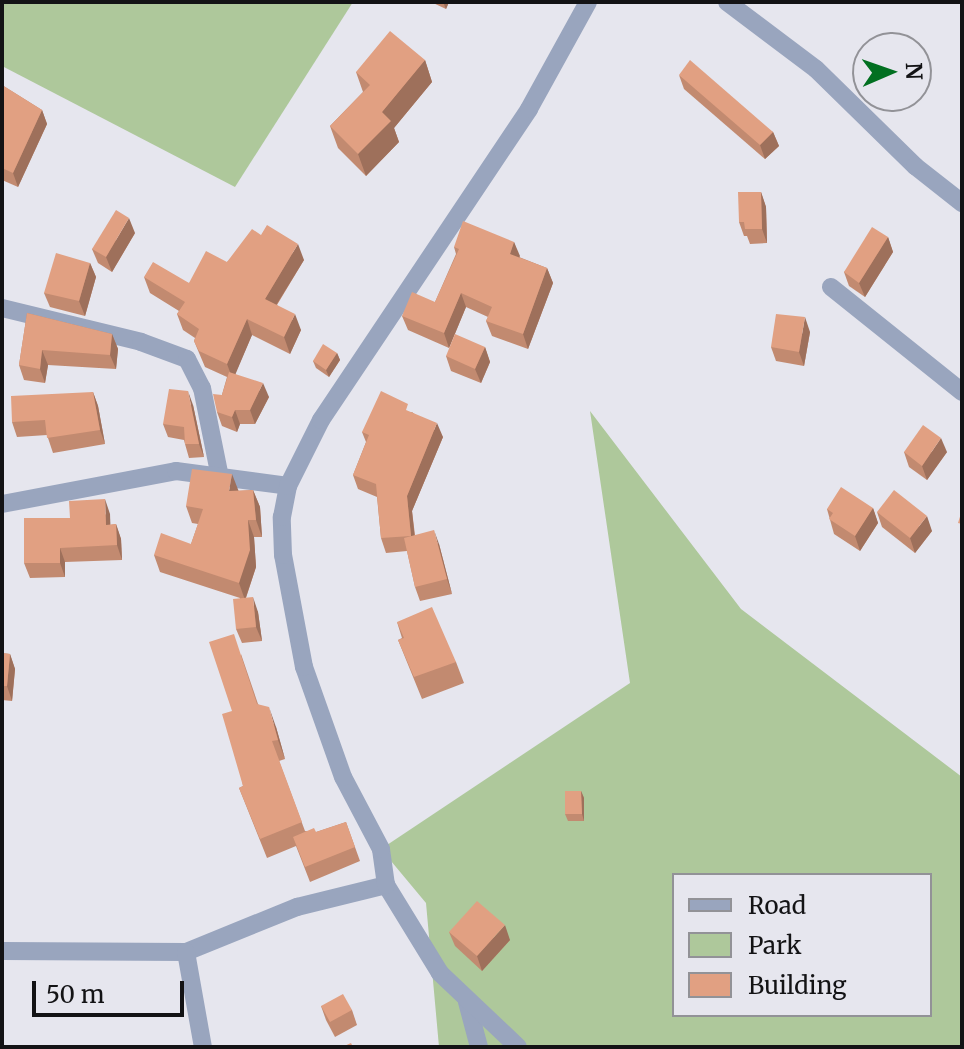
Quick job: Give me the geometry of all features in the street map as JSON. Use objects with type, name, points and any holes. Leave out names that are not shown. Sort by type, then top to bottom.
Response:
[{"type":"street","points":[[518,1047],[467,1002],[440,973],[386,885],[381,849],[343,777],[304,667],[283,555],[288,486],[321,420],[529,109],[588,2]]},
{"type":"street","points":[[727,2],[816,69],[915,166],[962,203]]},
{"type":"street","points":[[831,287],[962,392]]},
{"type":"street","points":[[2,308],[141,342],[187,359],[202,388],[220,477]]},
{"type":"street","points":[[2,504],[176,471],[288,486]]},
{"type":"street","points":[[2,951],[186,952],[297,907],[386,885]]},
{"type":"street","points":[[186,952],[203,1047]]},
{"type":"street","points":[[467,1002],[479,1047]]},
{"type":"green space","points":[[2,2],[353,2],[235,187],[2,66]]},
{"type":"green space","points":[[590,411],[741,609],[962,777],[962,1047],[439,1047],[426,903],[381,849],[630,683]]},
{"type":"building","points":[[390,31],[425,60],[382,112],[391,121],[358,154],[330,126],[370,85],[356,72]]},
{"type":"building","points":[[690,60],[773,132],[760,145],[679,75]]},
{"type":"building","points":[[2,85],[42,110],[13,173],[2,168]]},
{"type":"building","points":[[738,192],[761,192],[762,229],[745,229],[744,222],[739,222]]},
{"type":"building","points":[[116,210],[129,218],[106,257],[92,249]]},
{"type":"building","points":[[463,221],[514,242],[510,254],[547,268],[523,334],[486,321],[492,307],[461,293],[444,333],[402,316],[412,292],[435,302],[459,249],[454,247]]},
{"type":"building","points":[[267,225],[298,244],[265,299],[295,314],[284,337],[247,319],[227,364],[199,351],[194,341],[199,329],[177,314],[185,302],[144,277],[153,262],[189,283],[206,251],[227,262],[252,229],[261,235]]},
{"type":"building","points":[[872,227],[888,237],[859,283],[844,272]]},
{"type":"building","points":[[56,253],[90,263],[79,301],[44,293]]},
{"type":"building","points":[[27,313],[112,334],[110,355],[42,350],[40,369],[19,365]]},
{"type":"building","points":[[776,314],[805,317],[799,352],[771,347]]},
{"type":"building","points":[[455,334],[485,347],[475,369],[446,356]]},
{"type":"building","points":[[323,344],[337,353],[326,370],[313,361]]},
{"type":"building","points":[[229,372],[263,383],[250,410],[235,410],[232,417],[217,412],[213,394],[222,395]]},
{"type":"building","points":[[169,389],[188,391],[199,444],[185,444],[184,427],[163,424]]},
{"type":"building","points":[[381,391],[408,404],[406,410],[437,423],[407,496],[411,536],[381,538],[376,484],[353,475],[369,435],[362,432]]},
{"type":"building","points":[[93,392],[100,430],[47,438],[45,420],[12,422],[11,396]]},
{"type":"building","points":[[923,425],[941,438],[922,466],[904,452]]},
{"type":"building","points":[[192,469],[232,474],[229,491],[253,490],[256,520],[248,520],[250,550],[239,583],[154,555],[161,533],[191,544],[203,509],[186,506]]},
{"type":"building","points":[[841,487],[873,508],[855,536],[829,519],[833,513],[827,509]]},
{"type":"building","points":[[894,490],[927,516],[910,538],[877,512]]},
{"type":"building","points":[[105,499],[106,525],[116,524],[117,545],[60,548],[60,563],[24,563],[24,518],[70,518],[69,501]]},
{"type":"building","points":[[434,530],[447,579],[415,587],[404,538]]},
{"type":"building","points":[[253,597],[256,627],[236,629],[233,599]]},
{"type":"building","points":[[432,607],[456,662],[414,677],[398,640],[404,638],[397,622]]},
{"type":"building","points":[[234,634],[257,704],[269,707],[278,740],[272,741],[302,822],[260,839],[239,788],[243,786],[222,714],[232,711],[209,642]]},
{"type":"building","points":[[2,653],[10,654],[7,686],[2,686]]},
{"type":"building","points":[[565,791],[581,791],[582,814],[565,814]]},
{"type":"building","points":[[346,822],[355,847],[305,867],[293,837],[314,828],[316,832]]},
{"type":"building","points":[[477,901],[505,925],[477,956],[449,932]]},
{"type":"building","points":[[343,994],[352,1010],[330,1022],[321,1006]]}]
